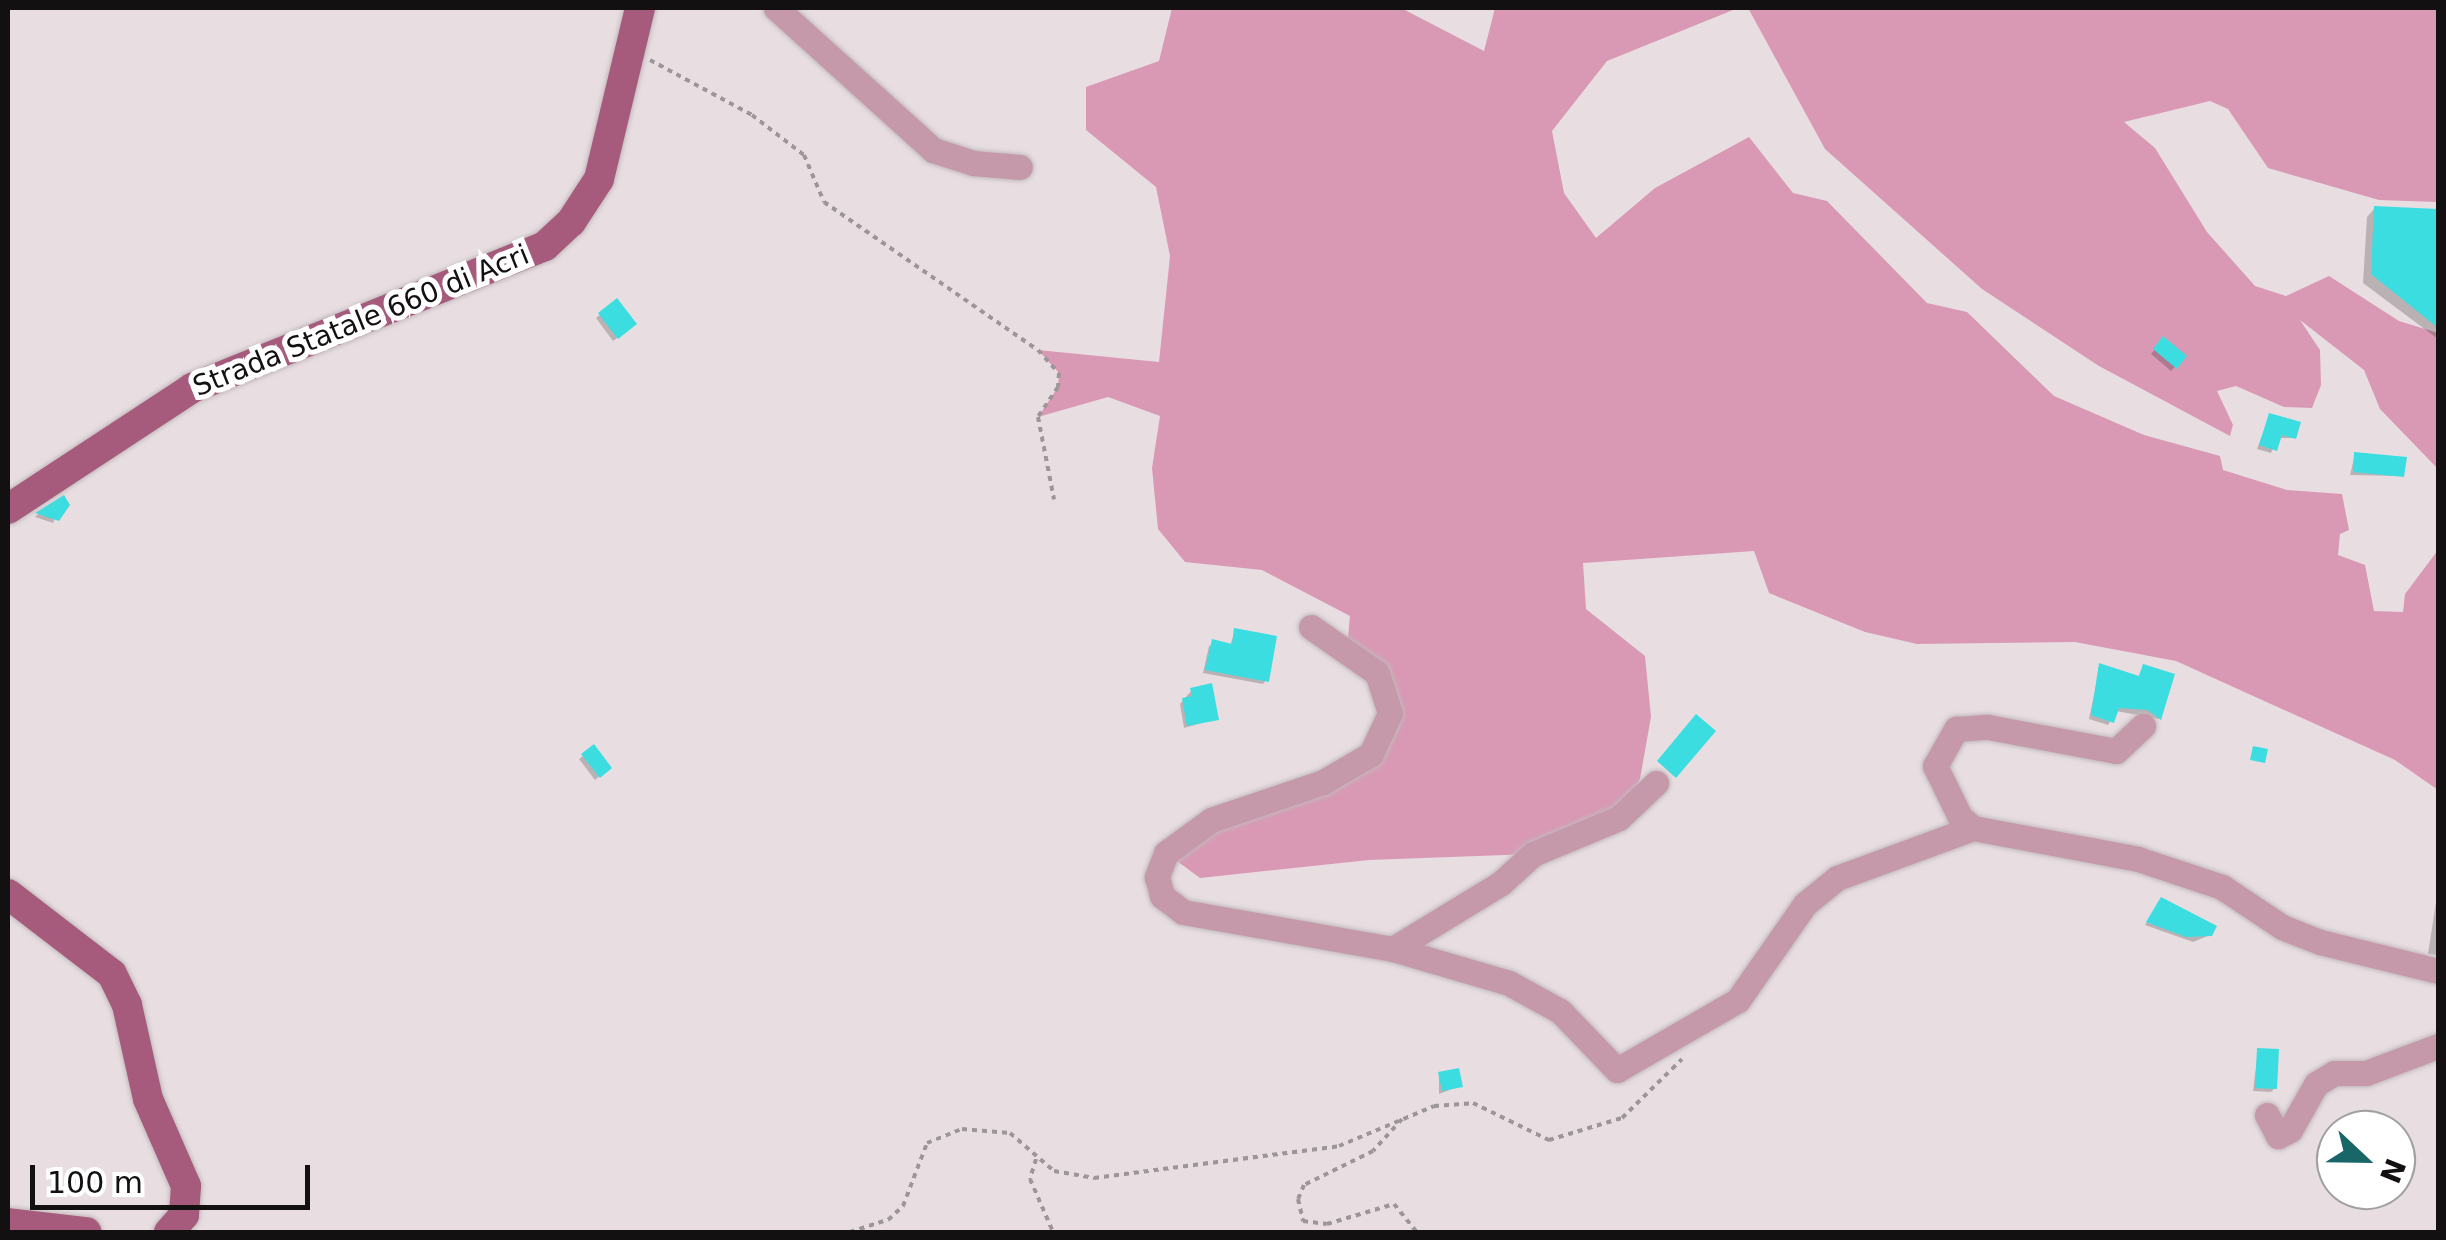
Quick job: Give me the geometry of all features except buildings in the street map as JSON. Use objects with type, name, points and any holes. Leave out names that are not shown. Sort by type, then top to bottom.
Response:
[{"type":"main road","name":"Strada Statale 660 di Acri","points":[[8,509],[192,388],[545,246],[571,222],[599,179],[640,8]]},
{"type":"main road","points":[[8,894],[112,974],[127,1005],[148,1098],[186,1186],[184,1214],[169,1232]]},
{"type":"main road","points":[[8,1223],[86,1232]]},
{"type":"street","points":[[776,8],[933,150],[974,163],[1020,166]]},
{"type":"street","points":[[1311,627],[1377,673],[1390,713],[1371,754],[1324,782],[1210,820],[1166,852],[1157,876],[1162,896],[1183,912],[1393,950],[1543,999],[1617,1070],[1738,1000],[1805,904],[1837,878],[1974,828]]},
{"type":"street","points":[[2144,726],[2116,750],[1988,726],[1956,728],[1935,766],[1960,817],[1974,828],[2138,859],[2222,888],[2282,927],[2320,942],[2438,971]]},
{"type":"street","points":[[1393,950],[1486,894],[1534,854],[1618,818],[1656,783]]},
{"type":"street","points":[[2268,1116],[2278,1136],[2290,1130],[2316,1084],[2334,1073],[2366,1073],[2438,1046]]},
{"type":"path","points":[[628,49],[752,114],[804,155],[824,202],[1038,350],[1059,373],[1058,387],[1038,417],[1054,499]]},
{"type":"path","points":[[850,1232],[888,1220],[903,1206],[928,1144],[944,1133],[1010,1133],[1036,1160],[1071,1176],[1094,1178],[1340,1146],[1405,1115],[1473,1103],[1549,1140],[1580,1134],[1646,1100],[1685,1056]]},
{"type":"path","points":[[1405,1115],[1372,1151],[1304,1185],[1298,1199],[1303,1221],[1327,1224],[1394,1204],[1417,1232]]},
{"type":"path","points":[[1036,1160],[1029,1166],[1030,1180],[1054,1232]]},
{"type":"shaded area","points":[[1172,8],[1401,8],[1484,51],[1495,8],[1738,8],[1607,61],[1552,131],[1564,193],[1596,238],[1655,188],[1749,137],[1793,193],[1827,201],[1927,303],[1967,312],[2054,396],[2144,435],[2220,456],[2223,470],[2287,490],[2342,494],[2349,530],[2340,534],[2338,555],[2365,565],[2374,611],[2403,612],[2405,594],[2438,550],[2438,790],[2395,760],[2176,661],[2075,642],[1917,644],[1865,632],[1769,593],[1754,551],[1583,563],[1586,609],[1645,656],[1651,717],[1640,779],[1619,818],[1533,854],[1369,860],[1200,878],[1166,853],[1371,754],[1390,713],[1347,648],[1350,616],[1262,570],[1185,562],[1158,529],[1152,468],[1160,416],[1108,397],[1038,417],[1058,387],[1059,373],[1038,350],[1159,362],[1170,256],[1156,187],[1086,130],[1086,87],[1159,61]]},
{"type":"shaded area","points":[[1748,8],[2438,8],[2438,202],[2379,200],[2268,168],[2228,109],[2210,101],[2124,122],[2155,148],[2207,232],[2255,286],[2286,296],[2329,276],[2399,321],[2438,333],[2438,469],[2380,409],[2364,370],[2300,320],[2320,350],[2321,385],[2312,408],[2284,407],[2236,386],[2217,391],[2233,425],[2230,436],[2099,366],[1982,289],[1825,149]]}]
